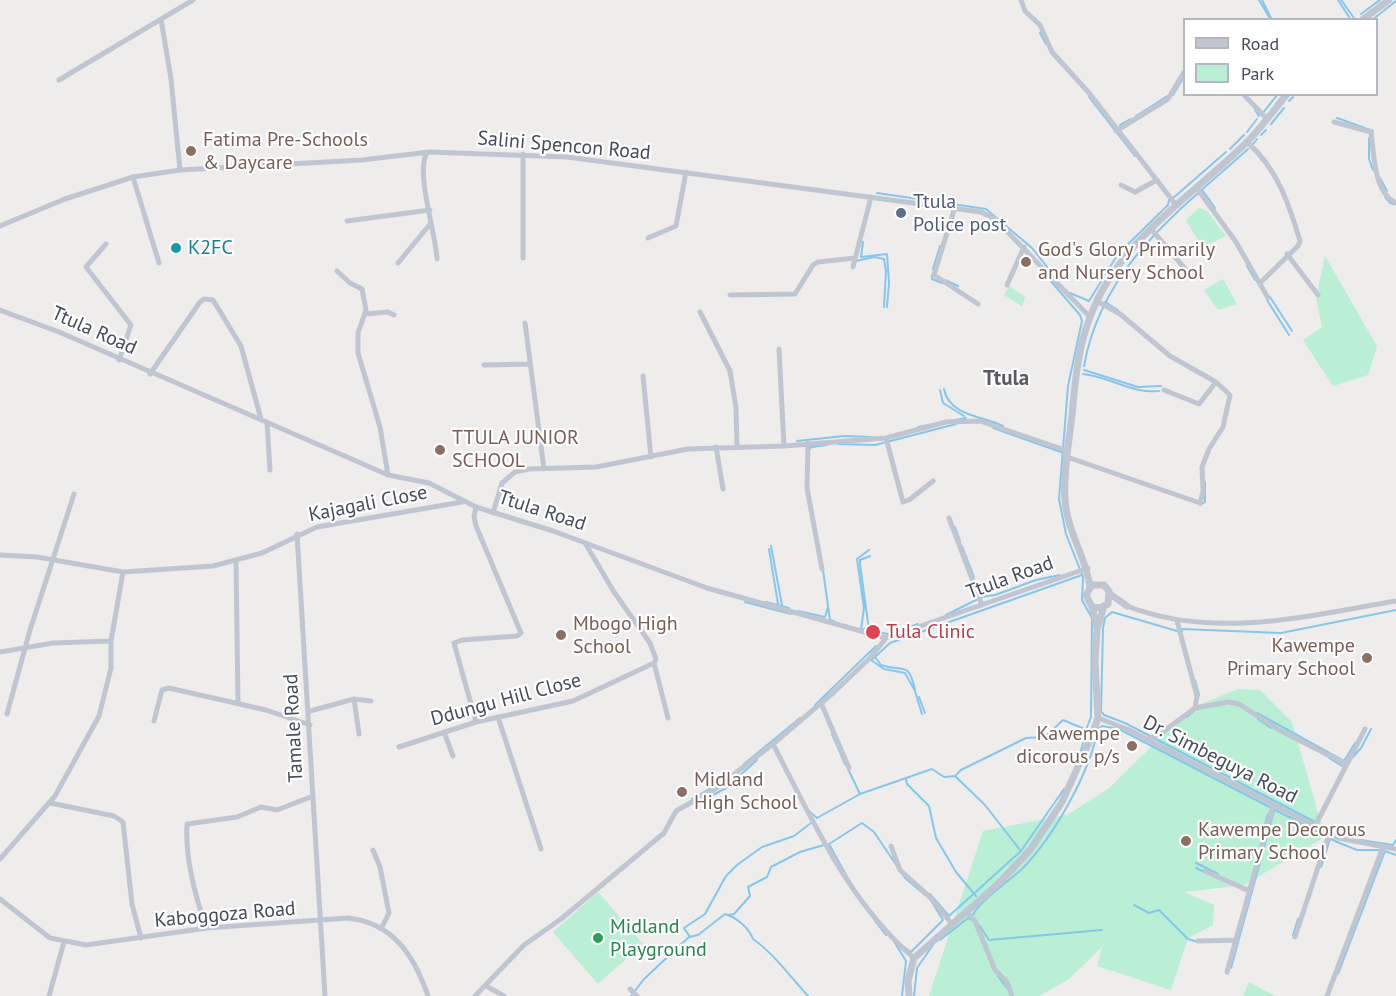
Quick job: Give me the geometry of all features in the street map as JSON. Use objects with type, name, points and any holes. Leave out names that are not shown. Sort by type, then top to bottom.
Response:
[{"type":"street","points":[[59,80],[193,0]]},
{"type":"street","points":[[1021,0],[1025,11],[1040,25],[1052,52],[1090,94],[1116,131],[1176,205]]},
{"type":"street","points":[[1365,18],[1389,0]]},
{"type":"street","points":[[161,19],[171,79],[180,170]]},
{"type":"street","points":[[1116,131],[1167,99],[1183,75]]},
{"type":"street","points":[[1245,96],[1266,119]]},
{"type":"street","points":[[1285,96],[1247,142],[1151,229],[1115,270],[1097,301],[1090,317],[1076,369],[1064,483],[1067,518],[1088,569],[1098,584],[1106,587],[1110,594],[1127,606],[1145,613],[1178,621],[1279,621],[1396,601]]},
{"type":"street","points":[[1334,122],[1371,132],[1374,168],[1387,194],[1396,203]]},
{"type":"street","points":[[1247,142],[1266,160],[1282,189],[1300,241],[1298,246],[1287,254],[1260,283]]},
{"type":"street","points":[[427,153],[423,158],[423,177],[431,223],[436,235],[437,258]]},
{"type":"street","name":"Salini Spencon Road","points":[[0,226],[86,191],[133,177],[180,170],[335,162],[427,153],[523,154],[686,172],[955,207],[989,215],[1024,247],[1066,295],[1090,317]]},
{"type":"street","points":[[523,154],[523,258]]},
{"type":"street","points":[[648,238],[676,226],[686,172]]},
{"type":"street","points":[[133,177],[159,263]]},
{"type":"street","points":[[1121,185],[1134,192],[1156,180]]},
{"type":"street","points":[[1196,187],[1236,242],[1268,298]]},
{"type":"street","points":[[853,267],[871,197]]},
{"type":"street","points":[[955,207],[934,275],[978,304]]},
{"type":"street","points":[[347,221],[430,210]]},
{"type":"street","points":[[398,263],[431,223]]},
{"type":"street","points":[[1151,229],[1186,271]]},
{"type":"street","points":[[106,244],[86,267],[131,325],[119,360]]},
{"type":"street","points":[[1007,285],[1024,247]]},
{"type":"street","points":[[1287,254],[1318,295]]},
{"type":"street","points":[[730,295],[795,294],[813,265],[818,262],[855,258]]},
{"type":"street","points":[[337,270],[350,283],[362,289],[366,314],[358,333],[358,353],[380,427],[388,474]]},
{"type":"street","points":[[150,374],[200,302],[204,298],[213,300],[241,346],[264,421],[270,470]]},
{"type":"street","points":[[493,513],[499,489],[507,477],[529,469],[596,467],[688,449],[784,446],[886,438],[946,422],[965,420],[980,421],[1200,502],[1203,492],[1201,472],[1206,455],[1223,427],[1230,399],[1226,389],[1170,356],[1120,314],[1097,301]]},
{"type":"street","name":"Ttula Road","points":[[0,310],[59,332],[150,374],[388,474],[429,483],[462,502],[585,543],[708,588],[886,638],[1088,569]]},
{"type":"street","points":[[366,314],[388,312],[394,315]]},
{"type":"street","points":[[699,312],[730,371],[736,408],[737,447]]},
{"type":"street","points":[[525,323],[544,469]]},
{"type":"street","points":[[779,349],[784,446]]},
{"type":"street","points":[[484,365],[530,364]]},
{"type":"street","points":[[643,376],[651,457]]},
{"type":"street","points":[[1164,390],[1199,404],[1216,382]]},
{"type":"street","points":[[886,438],[901,500],[909,500],[933,482]]},
{"type":"street","points":[[808,443],[807,488],[822,569]]},
{"type":"street","points":[[716,447],[723,489]]},
{"type":"street","points":[[7,714],[52,559],[74,494]]},
{"type":"street","name":"Kajagali Close","points":[[0,555],[52,559],[123,572],[193,568],[236,561],[262,553],[297,534],[316,527],[462,502]]},
{"type":"street","points":[[476,507],[474,517],[476,525],[520,633],[517,636],[462,640],[454,643],[476,722]]},
{"type":"street","points":[[949,518],[982,605]]},
{"type":"street","name":"Tamale Road","points":[[297,534],[325,996]]},
{"type":"street","points":[[585,543],[614,592],[650,643],[656,658],[654,663],[668,718]]},
{"type":"street","points":[[236,561],[238,703]]},
{"type":"street","points":[[909,996],[908,981],[914,958],[999,883],[1043,833],[1077,772],[1098,718],[1095,662],[1097,629],[1092,607],[1086,595],[1090,587],[1088,569]]},
{"type":"street","points":[[0,859],[50,803],[99,716],[111,669],[111,641],[123,572]]},
{"type":"street","points":[[1090,587],[1098,584]]},
{"type":"street","points":[[1097,629],[1110,594]]},
{"type":"street","points":[[1092,607],[1127,606]]},
{"type":"street","points":[[1178,621],[1197,696],[1195,708]]},
{"type":"street","points":[[476,996],[524,945],[561,919],[664,833],[676,811],[715,789],[773,744],[870,658],[886,638]]},
{"type":"street","points":[[0,652],[53,644],[111,641]]},
{"type":"street","name":"Ddungu Hill Close","points":[[399,747],[476,722],[573,701],[654,663]]},
{"type":"street","points":[[154,721],[160,695],[165,688],[238,703],[310,725]]},
{"type":"street","points":[[309,711],[354,699],[371,700]]},
{"type":"street","points":[[354,699],[359,734]]},
{"type":"street","points":[[1147,739],[1160,734],[1195,708],[1228,702],[1239,704],[1279,730],[1346,764]]},
{"type":"street","points":[[821,703],[849,768]]},
{"type":"street","points":[[498,717],[541,849]]},
{"type":"street","name":"Dr. Simbeguya Road","points":[[1098,718],[1147,739],[1329,834],[1348,842],[1395,847]]},
{"type":"street","points":[[1315,826],[1365,729]]},
{"type":"street","points":[[444,732],[453,756]]},
{"type":"street","points":[[773,744],[854,891],[888,936],[914,958]]},
{"type":"street","points":[[207,928],[199,906],[187,824],[237,817],[261,807],[277,810],[313,796]]},
{"type":"street","points":[[50,803],[114,816],[123,822],[132,904],[141,938]]},
{"type":"street","points":[[1227,972],[1253,885],[1273,806]]},
{"type":"street","points":[[1295,937],[1329,834]]},
{"type":"street","points":[[891,846],[898,867],[906,877],[930,896],[951,923]]},
{"type":"street","points":[[1328,996],[1383,847]]},
{"type":"street","points":[[373,850],[380,867],[389,913],[382,927],[398,940],[428,996]]},
{"type":"street","points":[[1204,872],[1247,890],[1253,885]]},
{"type":"street","name":"Kaboggoza Road","points":[[0,899],[51,939],[86,945],[207,928],[321,920],[362,920],[382,927]]},
{"type":"street","points":[[967,913],[975,921],[995,970],[1007,982],[1012,996]]},
{"type":"street","points":[[1198,941],[1237,940]]},
{"type":"street","points":[[49,996],[64,942]]},
{"type":"street","points":[[486,986],[504,996]]},
{"type":"green space","points":[[1199,208],[1207,211],[1226,236],[1202,247],[1186,220]]},
{"type":"green space","points":[[1325,256],[1377,346],[1368,375],[1333,386],[1303,340],[1322,327],[1316,297]]},
{"type":"green space","points":[[1223,279],[1237,304],[1218,310],[1204,290]]},
{"type":"green space","points":[[1009,286],[1025,297],[1022,306],[1004,295]]},
{"type":"green space","points":[[1238,689],[1260,690],[1292,722],[1325,837],[1244,885],[1184,892],[1214,905],[1213,925],[1188,938],[1171,990],[1097,966],[1102,947],[1069,979],[1039,996],[929,996],[983,831],[1067,815],[1108,789],[1191,708]]},
{"type":"green space","name":"Midland Playground","points":[[598,892],[643,944],[598,984],[553,932]]},
{"type":"green space","points":[[1249,982],[1275,996],[1243,996]]},
{"type":"waterway","points":[[1259,0],[1270,18]]},
{"type":"waterway","points":[[1262,0],[1271,18]]},
{"type":"waterway","points":[[1338,0],[1350,18]]},
{"type":"waterway","points":[[1341,0],[1354,18]]},
{"type":"waterway","points":[[1361,14],[1380,0]]},
{"type":"waterway","points":[[1375,18],[1396,1]]},
{"type":"waterway","points":[[1040,33],[1046,44]]},
{"type":"waterway","points":[[1173,95],[1183,79]]},
{"type":"waterway","points":[[1136,116],[1169,95]]},
{"type":"waterway","points":[[1262,114],[1276,96]]},
{"type":"waterway","points":[[1089,97],[1135,156]]},
{"type":"waterway","points":[[1289,101],[1293,97]]},
{"type":"waterway","points":[[1271,124],[1284,108]]},
{"type":"waterway","points":[[1255,110],[1259,116]]},
{"type":"waterway","points":[[1337,118],[1373,131]]},
{"type":"waterway","points":[[1120,125],[1131,119]]},
{"type":"waterway","points":[[1247,132],[1257,119]]},
{"type":"waterway","points":[[1261,135],[1266,130]]},
{"type":"waterway","points":[[1230,149],[1244,135]]},
{"type":"waterway","points":[[1369,138],[1369,159],[1373,170]]},
{"type":"waterway","points":[[1253,144],[1257,139]]},
{"type":"waterway","points":[[1084,366],[1093,331],[1107,299],[1125,270],[1170,219],[1248,149]]},
{"type":"waterway","points":[[1172,199],[1226,152]]},
{"type":"waterway","points":[[1380,178],[1387,191]]},
{"type":"waterway","points":[[1203,191],[1215,208]]},
{"type":"waterway","points":[[877,193],[986,209],[1032,248],[1056,278]]},
{"type":"waterway","points":[[1385,197],[1394,204]]},
{"type":"waterway","points":[[1070,293],[1089,301],[1118,254],[1168,205],[1169,200]]},
{"type":"waterway","points":[[863,242],[861,257],[887,254],[889,283],[887,307]]},
{"type":"waterway","points":[[933,269],[940,246]]},
{"type":"waterway","points":[[856,261],[874,257],[884,259],[886,271],[884,307]]},
{"type":"waterway","points":[[1247,266],[1255,280]]},
{"type":"waterway","points":[[1043,272],[1080,315],[1082,321],[1068,386],[1059,499],[1066,534],[1083,577],[1082,600],[1092,618],[1091,717],[1086,730]]},
{"type":"waterway","points":[[932,275],[932,279],[942,283]]},
{"type":"waterway","points":[[945,280],[958,286]]},
{"type":"waterway","points":[[1270,297],[1292,331]]},
{"type":"waterway","points":[[1267,300],[1289,335]]},
{"type":"waterway","points":[[1105,302],[1118,310]]},
{"type":"waterway","points":[[1084,370],[1138,387],[1161,386]]},
{"type":"waterway","points":[[1083,374],[1131,388],[1159,391]]},
{"type":"waterway","points":[[944,389],[947,398],[960,410],[1003,426]]},
{"type":"waterway","points":[[940,390],[943,403],[964,416]]},
{"type":"waterway","points":[[918,427],[966,418]]},
{"type":"waterway","points":[[838,444],[875,445],[956,424]]},
{"type":"waterway","points":[[993,428],[1061,452]]},
{"type":"waterway","points":[[797,441],[844,436],[872,437]]},
{"type":"waterway","points":[[810,449],[827,445]]},
{"type":"waterway","points":[[1200,505],[1205,502],[1205,482]]},
{"type":"waterway","points":[[955,527],[960,541]]},
{"type":"waterway","points":[[771,546],[782,605]]},
{"type":"waterway","points":[[962,546],[974,577]]},
{"type":"waterway","points":[[769,549],[778,604]]},
{"type":"waterway","points":[[861,629],[864,608],[857,559],[869,550]]},
{"type":"waterway","points":[[869,630],[860,560],[870,556]]},
{"type":"waterway","points":[[823,570],[830,620],[834,621]]},
{"type":"waterway","points":[[981,597],[995,595],[1036,580],[1060,575]]},
{"type":"waterway","points":[[875,657],[890,643],[1082,575]]},
{"type":"waterway","points":[[946,615],[978,599]]},
{"type":"waterway","points":[[745,602],[791,614]]},
{"type":"waterway","points":[[766,602],[789,608]]},
{"type":"waterway","points":[[798,611],[825,617],[828,607]]},
{"type":"waterway","points":[[1182,631],[1182,629],[1281,633],[1396,610]]},
{"type":"waterway","points":[[1177,631],[1112,612],[1105,618],[1101,711],[1104,715],[1125,723],[1315,822]]},
{"type":"waterway","points":[[863,629],[888,634],[918,624]]},
{"type":"waterway","points":[[815,705],[876,646]]},
{"type":"waterway","points":[[871,660],[875,657],[881,665],[904,669],[910,674],[915,689]]},
{"type":"waterway","points":[[871,660],[884,669],[905,673],[915,691],[922,714]]},
{"type":"waterway","points":[[1195,680],[1199,695]]},
{"type":"waterway","points":[[919,697],[925,713]]},
{"type":"waterway","points":[[1187,717],[1196,709]]},
{"type":"waterway","points":[[1257,713],[1344,761],[1355,743]]},
{"type":"waterway","points":[[744,764],[800,718]]},
{"type":"waterway","points":[[1258,719],[1271,728]]},
{"type":"waterway","points":[[810,812],[817,818],[860,794],[932,769],[944,777],[955,776],[961,770],[1026,738],[1045,737],[1063,720],[1087,730],[1079,757]]},
{"type":"waterway","points":[[1098,729],[1102,726],[1119,729],[1337,842],[1357,850],[1379,850],[1380,853]]},
{"type":"waterway","points":[[973,915],[987,898],[1022,869],[1058,822],[1079,784],[1094,746],[1098,728]]},
{"type":"waterway","points":[[1353,757],[1361,748],[1371,729]]},
{"type":"waterway","points":[[832,734],[845,764]]},
{"type":"waterway","points":[[1329,758],[1342,766]]},
{"type":"waterway","points":[[700,802],[726,788],[757,760]]},
{"type":"waterway","points":[[848,769],[860,794]]},
{"type":"waterway","points":[[955,776],[985,805],[1020,850]]},
{"type":"waterway","points":[[906,779],[907,784],[929,806],[936,838],[956,872],[976,896]]},
{"type":"waterway","points":[[692,799],[718,784]]},
{"type":"waterway","points":[[930,894],[949,916],[1021,851],[1064,789]]},
{"type":"waterway","points":[[1231,968],[1274,811]]},
{"type":"waterway","points":[[1264,829],[1268,814]]},
{"type":"waterway","points":[[690,937],[684,928],[705,914],[726,876],[737,865],[762,847],[794,836],[811,823]]},
{"type":"waterway","points":[[862,823],[874,832],[905,878],[930,899],[943,920],[911,952],[897,942],[873,917],[854,889],[829,844],[862,823]]},
{"type":"waterway","points":[[1332,832],[1343,837]]},
{"type":"waterway","points":[[1321,867],[1330,839]]},
{"type":"waterway","points":[[1360,840],[1393,845],[1396,840]]},
{"type":"waterway","points":[[728,915],[734,914],[750,896],[748,887],[767,877],[771,867],[800,852],[824,845]]},
{"type":"waterway","points":[[1338,974],[1385,851],[1396,855]]},
{"type":"waterway","points":[[1196,863],[1218,874]]},
{"type":"waterway","points":[[1196,868],[1205,872]]},
{"type":"waterway","points":[[1134,905],[1149,913],[1159,910],[1188,939],[1198,942]]},
{"type":"waterway","points":[[631,996],[644,979],[689,937],[698,935],[725,914],[742,924],[753,939],[774,958],[808,996]]},
{"type":"waterway","points":[[940,940],[968,918],[971,920]]},
{"type":"waterway","points":[[1293,935],[1298,919]]},
{"type":"waterway","points":[[875,921],[886,935]]},
{"type":"waterway","points":[[979,925],[989,940],[1102,930]]},
{"type":"waterway","points":[[895,943],[906,961],[902,996]]},
{"type":"waterway","points":[[914,996],[917,968],[933,945]]},
{"type":"waterway","points":[[998,976],[1007,988]]},
{"type":"place","name":"Fatima Pre-Schools & Daycare","points":[[191,151]]},
{"type":"place","name":"Ttula Police post","points":[[901,213]]},
{"type":"place","name":"K2FC","points":[[176,248]]},
{"type":"place","name":"God's Glory Primarily and Nursery School","points":[[1026,262]]},
{"type":"place","name":"TTULA JUNIOR SCHOOL","points":[[440,450]]},
{"type":"place","name":"Tula Clinic","points":[[873,632]]},
{"type":"place","name":"Mbogo High School","points":[[561,635]]},
{"type":"place","name":"Kawempe Primary School","points":[[1367,658]]},
{"type":"place","name":"Kawempe dicorous p/s","points":[[1132,746]]},
{"type":"place","name":"Midland High School","points":[[682,792]]},
{"type":"place","name":"Kawempe Decorous Primary School","points":[[1186,841]]},
{"type":"place","name":"Midland Playground","points":[[598,938]]},
{"type":"district","name":"Ttula","points":[[1006,379]]}]
